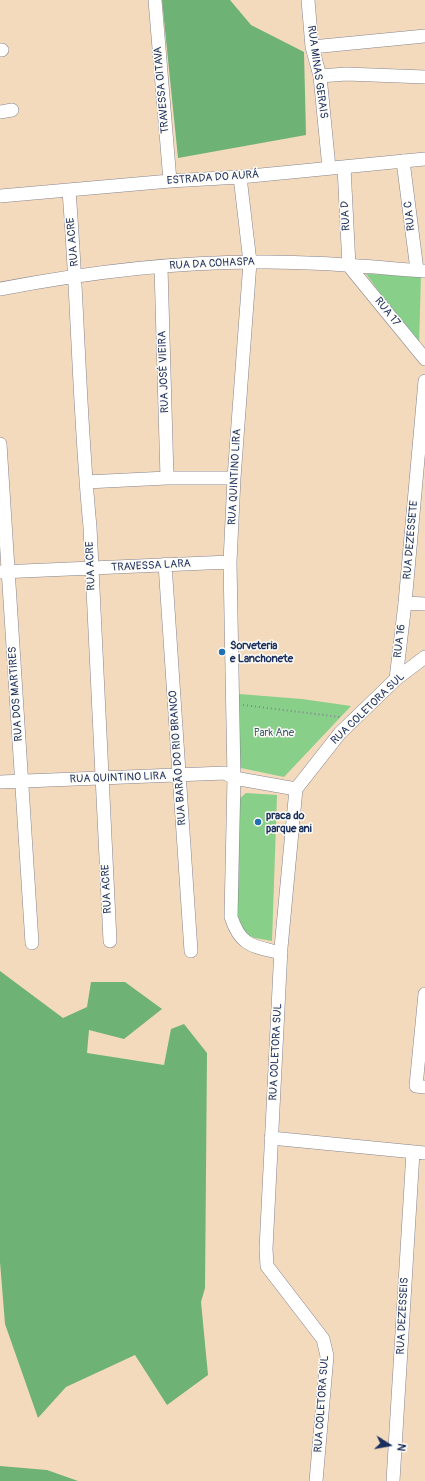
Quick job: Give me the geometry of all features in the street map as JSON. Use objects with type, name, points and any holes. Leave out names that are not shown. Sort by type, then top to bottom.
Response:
[{"type":"street","name":"TRAVESSA OITAVA","points":[[155,0],[170,181]]},
{"type":"street","name":"RUA MINAS GERAIS","points":[[308,0],[312,47],[320,76],[329,168]]},
{"type":"street","points":[[312,47],[425,36]]},
{"type":"street","points":[[320,76],[346,74],[425,77]]},
{"type":"street","name":"ESTRADA DO AURÁ","points":[[0,196],[170,181],[240,177],[425,159]]},
{"type":"street","name":"RUA C","points":[[403,161],[421,271]]},
{"type":"street","name":"RUA D","points":[[344,167],[349,266]]},
{"type":"street","name":"RUA QUINTINO LIRA","points":[[240,177],[250,262],[234,478],[230,562],[234,778],[231,917],[236,931],[248,944],[281,953]]},
{"type":"street","name":"RUA ACRE","points":[[69,191],[76,275],[86,482],[90,527],[110,941]]},
{"type":"street","name":"RUA DA COHASPA","points":[[0,288],[76,275],[161,267],[250,262],[289,262],[421,271]]},
{"type":"street","name":"RUA 17","points":[[349,266],[425,359]]},
{"type":"street","name":"RUA JOSÉ VIEIRA","points":[[161,267],[167,478]]},
{"type":"street","name":"RUA DEZESSETE","points":[[405,603],[425,382]]},
{"type":"street","name":"RUA DOS MARTIRES","points":[[0,444],[4,572],[32,943]]},
{"type":"street","points":[[86,482],[167,478],[234,478]]},
{"type":"street","name":"TRAVESSA LARA","points":[[4,572],[230,562]]},
{"type":"street","name":"RUA BARÃO DO RIO BRANCO","points":[[166,564],[191,951]]},
{"type":"street","points":[[405,603],[425,604]]},
{"type":"street","name":"RUA 16","points":[[396,679],[405,603]]},
{"type":"street","name":"RUA COLETORA SUL","points":[[316,1481],[326,1356],[323,1339],[267,1266],[266,1249],[281,953],[288,860],[296,789],[340,733],[396,679],[425,657]]},
{"type":"street","name":"RUA QUINTINO LIRA","points":[[0,782],[225,773],[234,778],[296,789]]},
{"type":"street","points":[[420,1086],[425,994]]},
{"type":"street","name":"RUA DEZESSEIS","points":[[271,1138],[419,1152],[393,1481]]},
{"type":"path","points":[[232,704],[355,719]]},
{"type":"green space","points":[[162,0],[230,0],[251,25],[304,52],[306,135],[178,158]]},
{"type":"green space","points":[[366,274],[421,275],[419,346]]},
{"type":"green space","name":"Park Ane","points":[[239,694],[302,699],[351,706],[284,777],[236,767]]},
{"type":"green space","points":[[246,793],[277,795],[272,941],[255,938],[242,933],[236,920],[239,799]]},
{"type":"green space","points":[[0,971],[63,1018],[87,1007],[91,982],[125,982],[162,1009],[124,1039],[89,1030],[87,1053],[164,1065],[171,1029],[184,1024],[207,1053],[205,1288],[201,1302],[208,1375],[167,1405],[135,1355],[66,1387],[38,1418],[5,1324],[0,1262]]},
{"type":"green space","points":[[0,1466],[47,1470],[78,1481],[0,1481]]},
{"type":"place","name":"Sorveteria e Lanchonete","points":[[222,652]]},
{"type":"place","name":"praca do parque ani","points":[[258,822]]}]
